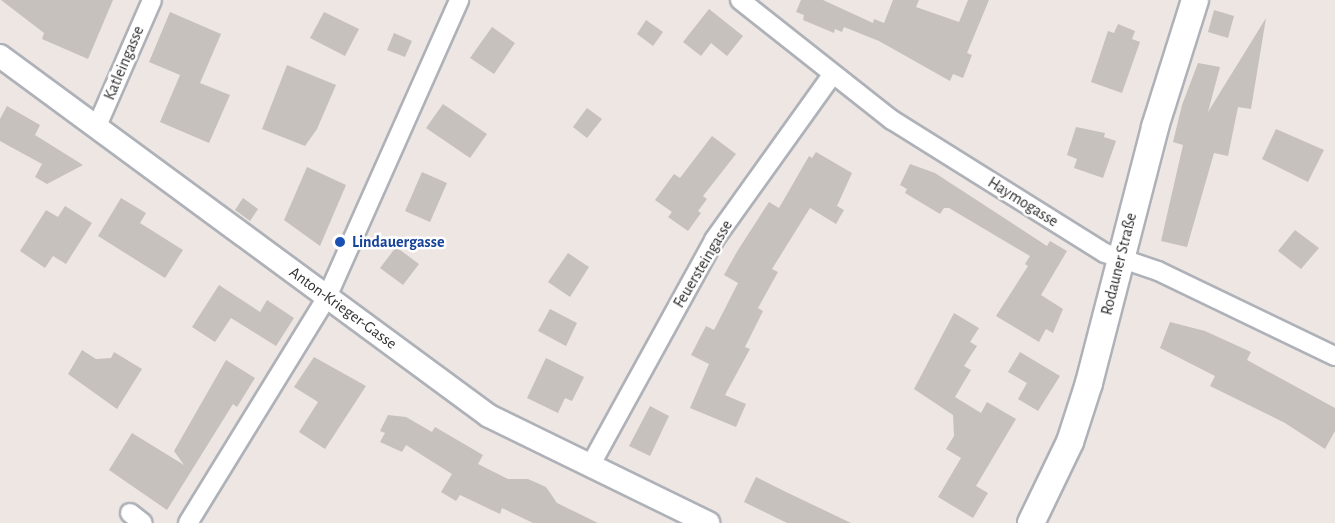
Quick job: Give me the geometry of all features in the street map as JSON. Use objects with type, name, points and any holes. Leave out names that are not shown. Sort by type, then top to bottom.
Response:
[{"type":"main road","name":"Rodauner Straße","points":[[1031,523],[1070,442],[1155,127],[1195,0]]},
{"type":"street","name":"Katleingasse","points":[[97,126],[152,0]]},
{"type":"street","points":[[188,523],[327,297],[459,0]]},
{"type":"street","name":"Haymogasse","points":[[740,0],[833,74],[923,140],[1120,260],[1158,272],[1335,356]]},
{"type":"street","name":"Anton-Krieger-Gasse","points":[[0,56],[489,416],[708,523]]},
{"type":"street","name":"Feuersteingasse","points":[[590,466],[714,240],[833,74]]},
{"type":"building","points":[[1,0],[113,0],[88,59],[42,39],[44,33]]},
{"type":"building","points":[[801,0],[823,0],[873,23],[874,19],[884,23],[893,0],[919,0],[916,7],[959,22],[968,0],[989,0],[967,53],[972,55],[963,78],[953,74],[950,81],[879,41],[844,27],[842,32],[835,29],[834,33],[803,20],[804,15],[796,12]]},
{"type":"building","points":[[709,9],[743,36],[727,56],[711,43],[701,56],[683,42]]},
{"type":"building","points":[[1214,10],[1234,16],[1228,38],[1208,32]]},
{"type":"building","points":[[170,12],[221,34],[200,83],[230,95],[209,143],[160,122],[180,75],[149,62]]},
{"type":"building","points":[[324,12],[359,29],[345,56],[310,38]]},
{"type":"building","points":[[1266,18],[1251,109],[1238,107],[1228,156],[1214,153],[1187,247],[1161,241],[1183,145],[1173,142],[1182,105],[1198,63],[1220,67],[1208,112]]},
{"type":"building","points":[[646,20],[663,32],[653,46],[637,34]]},
{"type":"building","points":[[1118,24],[1135,31],[1132,39],[1140,42],[1122,93],[1091,82],[1108,31],[1114,33]]},
{"type":"building","points":[[492,27],[515,43],[494,74],[470,58]]},
{"type":"building","points":[[394,33],[412,41],[405,57],[387,50]]},
{"type":"building","points":[[287,65],[336,85],[317,129],[305,146],[262,129]]},
{"type":"building","points":[[443,104],[487,134],[470,158],[426,128]]},
{"type":"building","points":[[7,106],[40,125],[35,135],[83,165],[47,184],[35,177],[42,164],[0,141],[0,119]]},
{"type":"building","points":[[587,108],[602,119],[587,138],[573,127]]},
{"type":"building","points":[[1076,127],[1105,133],[1104,137],[1116,141],[1103,178],[1074,168],[1077,159],[1067,155]]},
{"type":"building","points":[[1276,129],[1324,150],[1308,182],[1262,159]]},
{"type":"building","points":[[712,136],[736,154],[703,196],[707,199],[698,211],[701,213],[688,231],[668,217],[672,212],[655,200],[674,174],[680,178]]},
{"type":"building","points":[[816,152],[852,173],[837,206],[844,210],[836,224],[810,208],[772,269],[778,272],[758,308],[763,311],[745,347],[750,349],[725,395],[746,404],[736,427],[690,408],[709,364],[691,355],[706,326],[714,330],[738,283],[724,275],[738,250],[769,202],[779,208],[809,156],[812,158]]},
{"type":"building","points":[[910,164],[935,173],[1047,246],[1050,241],[1067,251],[1041,295],[1063,309],[1053,333],[1046,329],[1039,342],[996,316],[1028,266],[1025,264],[1030,256],[949,208],[944,208],[940,214],[905,193],[907,189],[900,185]]},
{"type":"building","points":[[307,167],[346,185],[320,246],[284,220]]},
{"type":"building","points":[[422,172],[447,183],[430,222],[405,211]]},
{"type":"building","points":[[121,198],[146,213],[140,223],[183,250],[165,278],[98,236]]},
{"type":"building","points":[[243,198],[258,209],[250,221],[235,210]]},
{"type":"building","points":[[65,206],[92,223],[66,264],[53,256],[45,268],[20,251],[46,210],[58,217]]},
{"type":"building","points":[[1295,230],[1319,248],[1301,269],[1278,251]]},
{"type":"building","points":[[396,247],[419,264],[403,285],[380,268]]},
{"type":"building","points":[[568,253],[589,267],[570,297],[548,282]]},
{"type":"building","points":[[219,285],[260,312],[267,300],[294,318],[276,346],[231,318],[215,342],[192,327]]},
{"type":"building","points":[[550,309],[577,323],[566,346],[538,331]]},
{"type":"building","points":[[954,313],[979,328],[970,342],[977,346],[964,366],[971,370],[955,397],[981,413],[987,402],[1016,419],[976,486],[988,493],[973,518],[938,497],[961,458],[946,449],[954,436],[953,415],[914,389]]},
{"type":"building","points":[[1170,322],[1205,331],[1251,352],[1247,360],[1335,408],[1335,431],[1325,449],[1285,423],[1210,386],[1215,376],[1160,348]]},
{"type":"building","points":[[82,350],[96,359],[111,358],[114,352],[142,369],[117,409],[68,374]]},
{"type":"building","points":[[1020,352],[1060,376],[1038,411],[1018,399],[1027,383],[1008,372]]},
{"type":"building","points":[[314,357],[366,386],[325,449],[299,432],[318,402],[294,387]]},
{"type":"building","points":[[546,358],[584,377],[572,401],[565,398],[558,413],[527,398]]},
{"type":"building","points":[[226,360],[255,378],[237,407],[233,404],[167,510],[109,470],[132,433],[184,465],[174,451]]},
{"type":"building","points":[[650,406],[669,416],[650,456],[629,446]]},
{"type":"building","points":[[388,415],[406,417],[432,432],[435,427],[483,455],[478,464],[508,479],[528,479],[546,487],[557,503],[598,523],[533,523],[502,508],[500,514],[460,495],[456,501],[441,492],[452,474],[406,445],[402,452],[380,442],[385,433],[380,431]]},
{"type":"building","points":[[756,477],[851,523],[787,523],[744,502]]},
{"type":"place","name":"Lindauergasse","points":[[340,242]]}]
